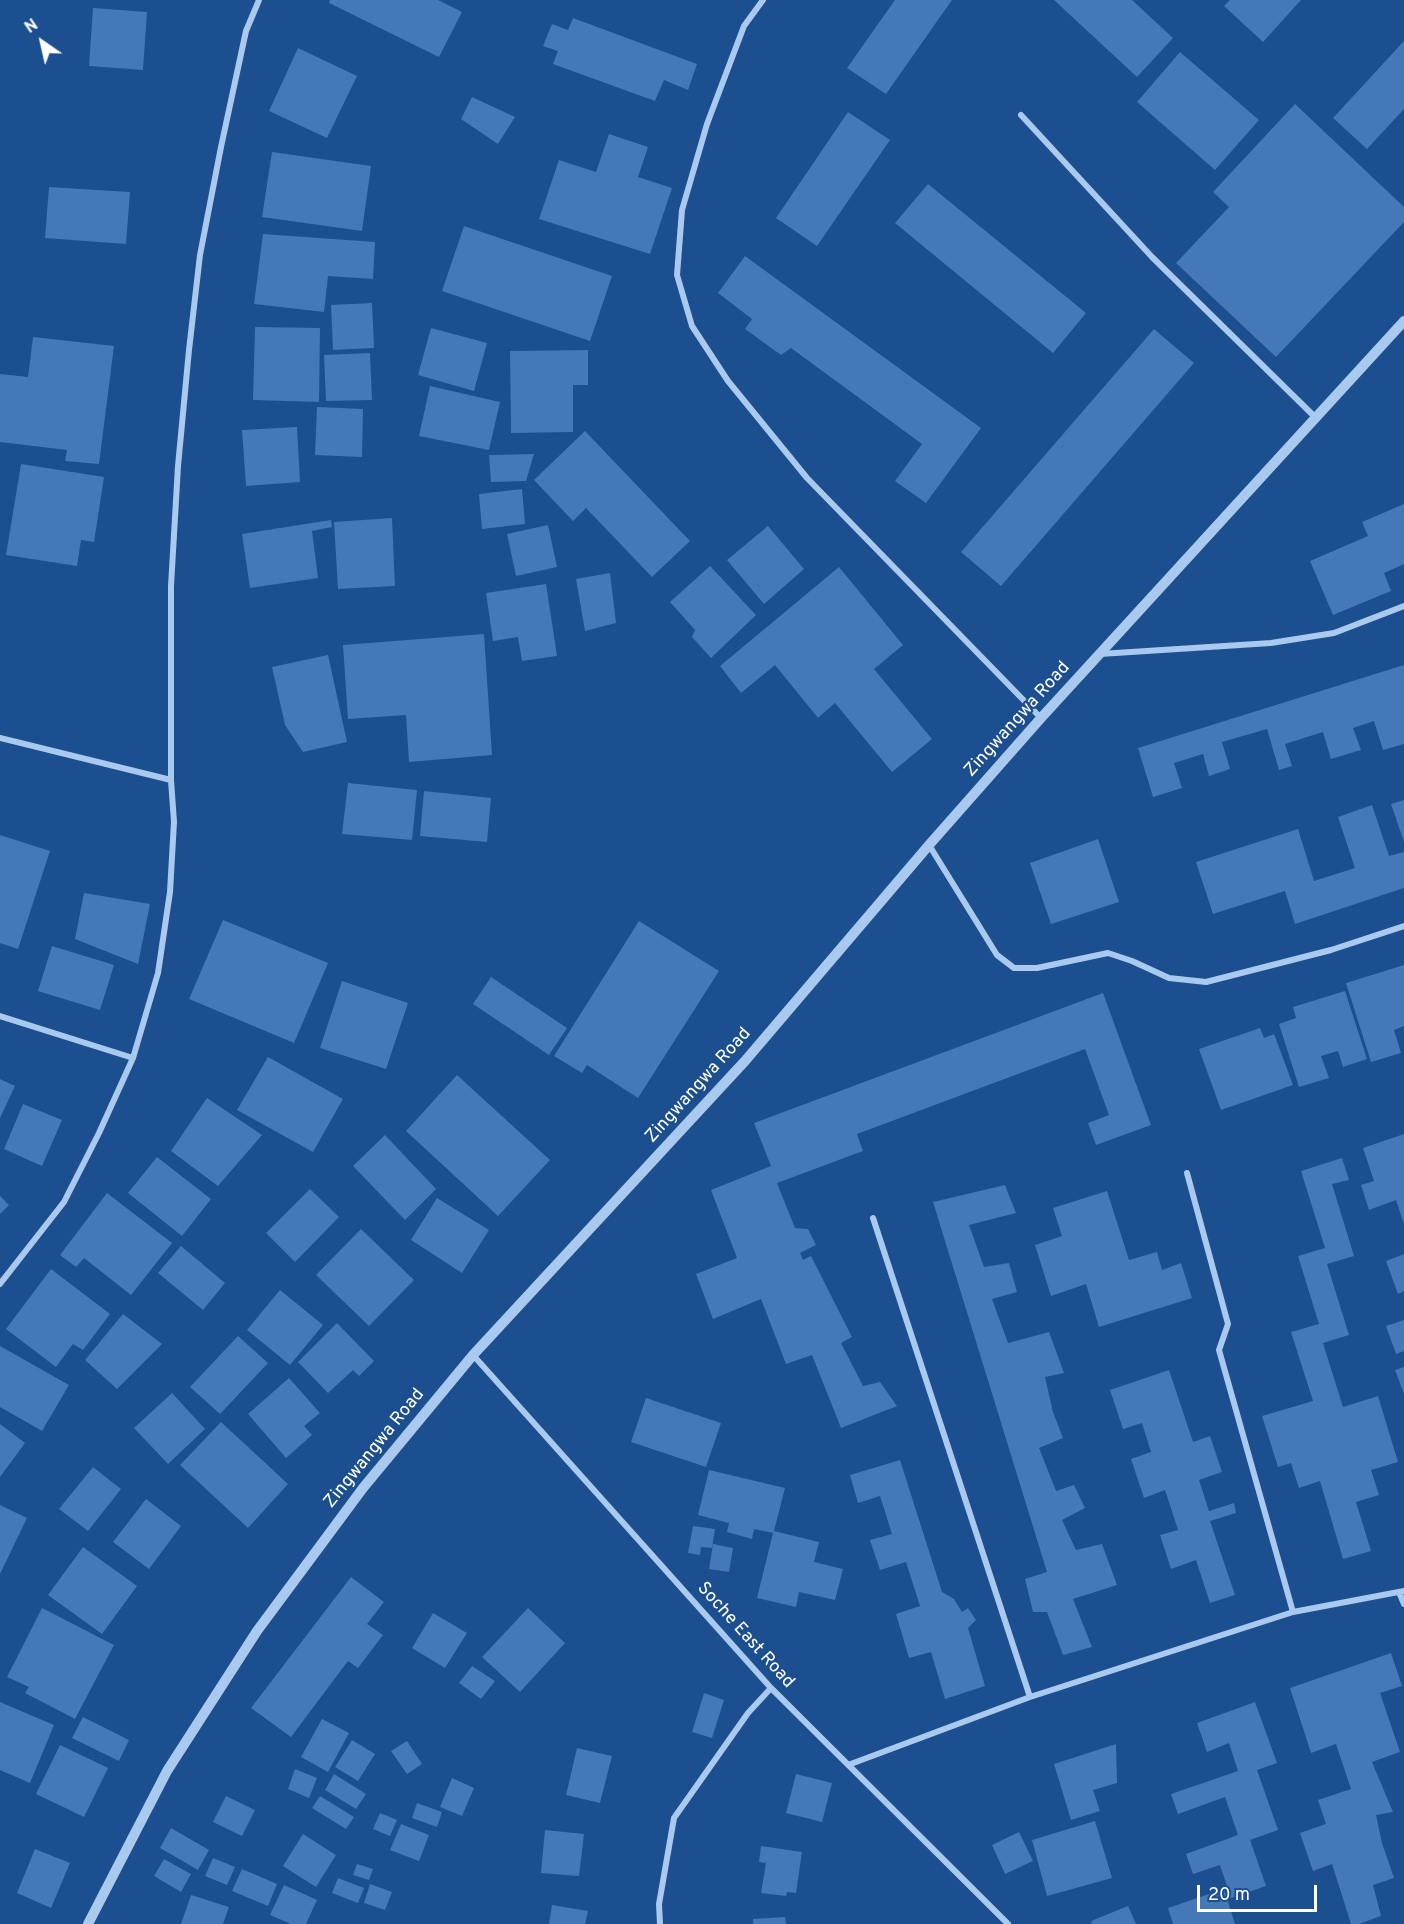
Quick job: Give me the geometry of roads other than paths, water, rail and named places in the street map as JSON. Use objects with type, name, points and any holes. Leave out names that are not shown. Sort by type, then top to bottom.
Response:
[{"type":"street","points":[[0,1284],[64,1202],[133,1058],[158,973],[170,892],[174,822],[171,780],[171,586],[178,466],[189,350],[200,255],[221,147],[246,31],[259,0]]},
{"type":"street","points":[[763,0],[744,26],[707,124],[682,210],[677,274],[692,326],[728,381],[807,478],[1041,718]]},
{"type":"street","points":[[1022,115],[1152,256],[1315,417]]},
{"type":"street","name":"Zingwangwa Road","points":[[88,1924],[167,1771],[257,1631],[363,1488],[473,1355],[745,1061],[929,845],[1041,718],[1404,321]]},
{"type":"street","points":[[1099,654],[1226,646],[1334,633],[1404,606]]},
{"type":"street","points":[[0,738],[171,780]]},
{"type":"street","points":[[929,845],[997,955],[1014,968],[1037,968],[1108,953],[1169,978],[1206,982],[1331,950],[1404,926]]},
{"type":"street","points":[[0,1016],[133,1058]]},
{"type":"street","points":[[1187,1173],[1228,1324],[1219,1350],[1293,1612]]},
{"type":"street","points":[[873,1218],[1030,1697]]},
{"type":"street","name":"Soche East Road","points":[[473,1355],[771,1688],[1008,1924]]},
{"type":"street","points":[[848,1765],[1030,1697],[1293,1612],[1402,1592],[1404,1604]]},
{"type":"street","points":[[660,1924],[659,1904],[674,1818],[748,1713],[771,1688]]}]
